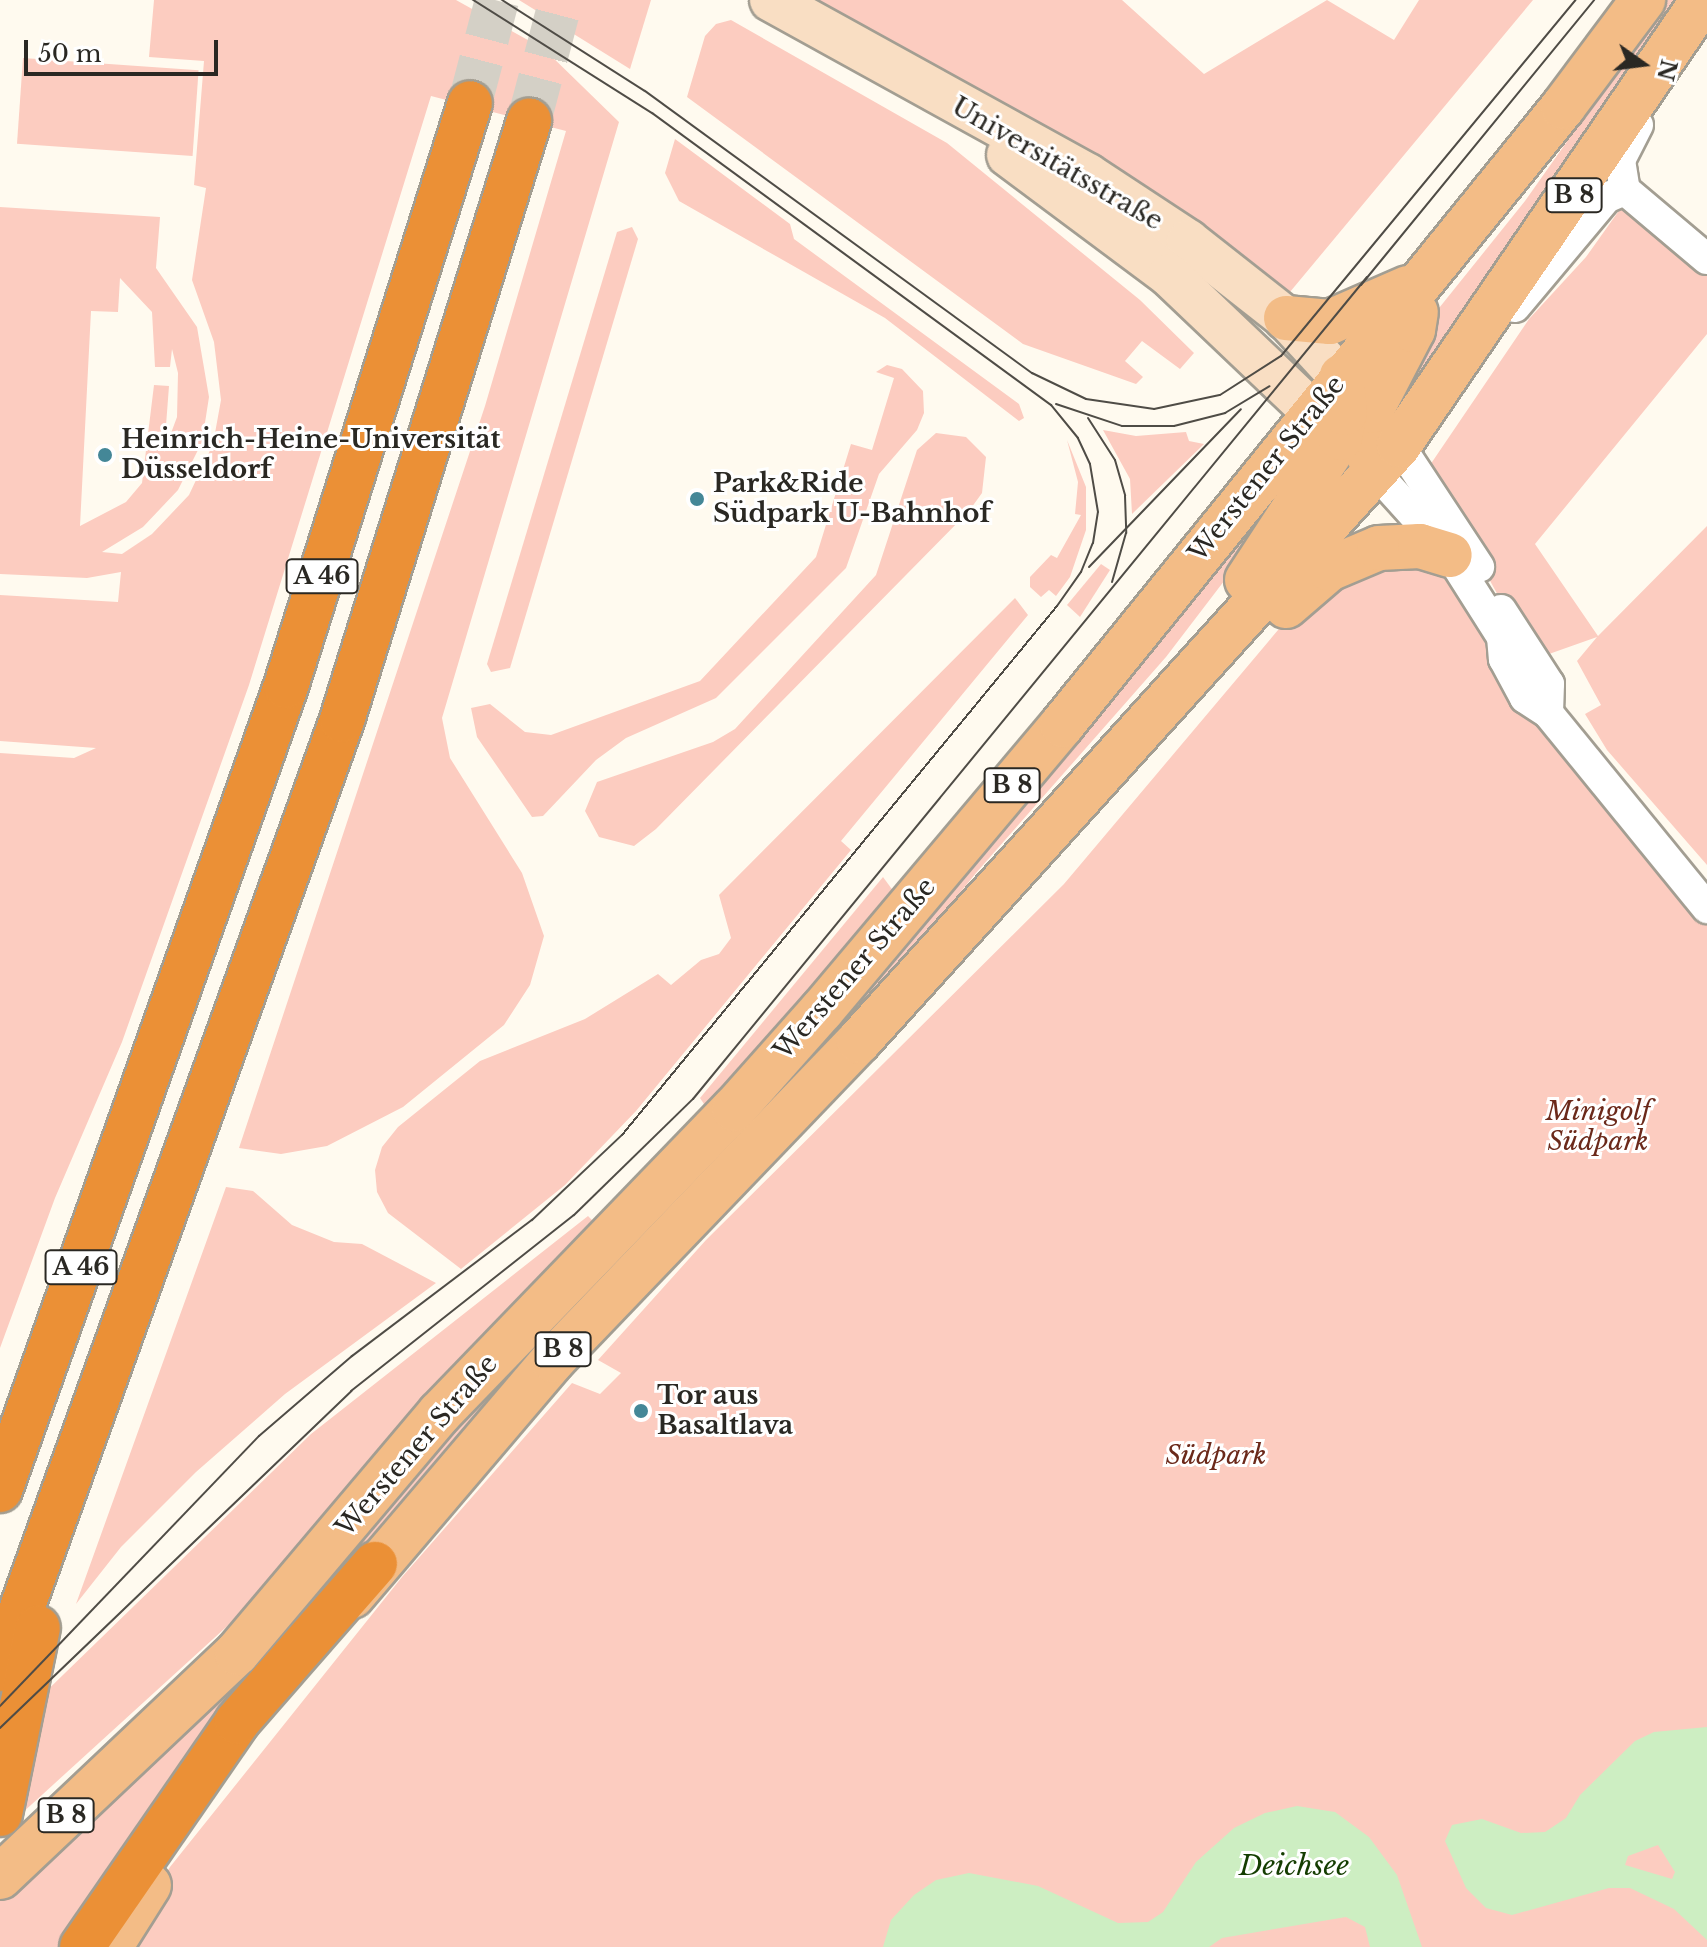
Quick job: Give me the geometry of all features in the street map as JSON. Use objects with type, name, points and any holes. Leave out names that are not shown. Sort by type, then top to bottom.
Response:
[{"type":"highway","name":"A 46","points":[[0,1490],[286,686],[470,103]]},
{"type":"highway","name":"A 46","points":[[0,1669],[342,720],[529,121]]},
{"type":"highway","points":[[0,1814],[36,1638],[104,1383]]},
{"type":"highway","points":[[82,1947],[237,1722],[375,1564]]},
{"type":"main road","name":"Werstener Straße","points":[[6,1871],[237,1653],[440,1413],[734,1109],[1062,725],[1342,410],[1421,282],[1643,0]]},
{"type":"main road","name":"Werstener Straße","points":[[375,1564],[553,1360],[859,1041],[1387,459],[1451,371],[1698,8]]},
{"type":"main road","points":[[1286,318],[1330,322],[1421,282]]},
{"type":"main road","points":[[1387,459],[1367,444],[1342,410],[1247,580],[1246,612],[1277,613],[1329,569],[1379,548],[1420,546],[1450,555]]},
{"type":"main road","name":"B 8","points":[[110,1947],[375,1564]]},
{"type":"street","name":"Universitätsstraße","points":[[771,0],[919,85],[1088,175],[1188,241],[1286,318],[1342,410]]},
{"type":"street","name":"Werstener Straße","points":[[1451,371],[1480,353],[1606,198],[1625,190],[1619,170],[1623,150],[1659,89],[1698,8]]},
{"type":"street","name":"Universitätsstraße","points":[[919,85],[1342,410]]},
{"type":"street","points":[[1625,190],[1707,259]]},
{"type":"street","points":[[1342,410],[1407,400],[1451,371]]},
{"type":"street","points":[[1387,459],[1450,555],[1507,633],[1527,645],[1549,684],[1548,713],[1707,908]]},
{"type":"street","points":[[1387,459],[1469,549],[1507,633]]},
{"type":"green space","points":[[154,0],[456,0],[544,49],[619,122],[442,718],[450,758],[522,873],[544,936],[530,985],[504,1025],[403,1107],[327,1146],[281,1154],[239,1148],[485,406],[566,131],[431,96],[249,685],[122,1042],[55,1198],[0,1348],[0,753],[74,758],[96,748],[0,741],[0,595],[118,602],[121,572],[87,578],[0,574],[0,207],[160,217],[156,268],[197,327],[209,397],[202,442],[178,490],[143,527],[102,552],[122,554],[152,534],[189,495],[213,444],[221,400],[214,342],[192,280],[206,188],[194,185],[204,61],[149,57]],"holes":[[[120,278],[152,312],[155,367],[170,367],[172,349],[178,373],[177,417],[164,452],[169,386],[154,385],[142,483],[126,502],[80,526],[91,311],[118,312]]]},
{"type":"green space","points":[[519,0],[651,0],[630,69]]},
{"type":"green space","points":[[809,0],[1122,0],[1204,74],[1327,0],[1394,40],[1419,0],[1533,0],[1285,298]]},
{"type":"green space","points":[[1667,0],[1677,0],[1425,368],[1403,384],[1419,333],[1525,201]]},
{"type":"green space","points":[[731,20],[947,143],[1140,300],[1194,353],[1180,369],[1142,341],[1125,361],[1143,377],[1136,384],[1023,344],[687,97],[705,36],[716,24]]},
{"type":"green space","points":[[23,58],[199,70],[193,156],[17,144]]},
{"type":"green space","points":[[675,139],[790,224],[794,239],[1019,404],[1024,418],[1019,421],[885,318],[679,201],[665,173]]},
{"type":"green space","points":[[1628,198],[1707,269],[1707,334],[1535,544],[1598,636],[1707,526],[1707,865],[1607,750],[1585,714],[1601,705],[1577,661],[1597,637],[1549,654],[1529,621],[1516,628],[1428,468],[1529,319],[1586,257]]},
{"type":"green space","points":[[632,227],[638,239],[510,668],[491,672],[487,664],[617,232]]},
{"type":"green space","points":[[887,365],[902,369],[923,391],[924,413],[917,430],[879,474],[846,568],[716,698],[626,738],[596,760],[543,816],[532,817],[477,737],[471,708],[490,704],[525,732],[551,735],[700,681],[816,557],[851,444],[872,450],[894,378],[876,372]]},
{"type":"green space","points":[[1103,430],[1136,436],[1186,432],[1189,441],[1204,444],[1132,514],[1130,479]]},
{"type":"green space","points":[[936,433],[966,437],[986,457],[982,493],[969,511],[656,829],[634,846],[599,837],[585,811],[597,782],[713,742],[735,729],[876,575],[917,450]]},
{"type":"green space","points":[[1067,440],[1086,487],[1086,530],[1070,577],[1056,596],[1049,590],[1041,597],[1030,587],[1030,577],[1051,555],[1057,558],[1081,515],[1075,514],[1078,482]]},
{"type":"green space","points":[[1293,472],[1302,479],[1166,657],[976,873],[843,1038],[78,1918],[59,1947],[0,1947],[0,1900],[63,1838]]},
{"type":"green space","name":"Südpark","points":[[1436,561],[1493,638],[1485,644],[1541,722],[1707,911],[1707,1947],[120,1947],[170,1867],[402,1577],[572,1383],[600,1394],[621,1373],[598,1360],[706,1240],[1064,884],[1289,617],[1336,576]]},
{"type":"green space","points":[[1101,564],[1110,570],[1080,617],[1067,605]]},
{"type":"green space","points":[[1015,598],[1028,615],[841,841],[851,850],[636,1111],[565,1185],[461,1269],[388,1213],[377,1192],[375,1170],[382,1147],[398,1127],[480,1061],[585,1019],[658,974],[671,985],[701,960],[719,954],[731,938],[719,895]]},
{"type":"green space","points":[[883,877],[894,892],[786,1022],[706,1107],[700,1098]]},
{"type":"green space","points":[[226,1187],[253,1191],[292,1225],[334,1242],[362,1244],[436,1283],[285,1394],[196,1472],[121,1547],[76,1604]]},
{"type":"green space","points":[[588,1216],[593,1221],[471,1349],[235,1619],[9,1825],[29,1708],[311,1434]]},
{"type":"water","points":[[1707,1727],[1707,1940],[1674,1909],[1630,1888],[1609,1888],[1512,1915],[1486,1908],[1466,1888],[1445,1841],[1452,1825],[1482,1819],[1521,1833],[1545,1832],[1566,1818],[1580,1795],[1635,1741],[1654,1732]],"holes":[[[1658,1845],[1675,1872],[1672,1879],[1625,1865],[1628,1856]]]},
{"type":"water","name":"Deichsee","points":[[1297,1806],[1335,1812],[1369,1837],[1397,1875],[1422,1947],[1370,1947],[1365,1927],[1346,1917],[1222,1938],[1209,1947],[883,1947],[891,1920],[914,1895],[936,1880],[969,1873],[1038,1886],[1118,1923],[1148,1922],[1163,1912],[1196,1862],[1234,1828],[1265,1813]]},
{"type":"tunnel","points":[[470,103],[497,0]]},
{"type":"tunnel","points":[[529,121],[561,0]]},
{"type":"tram line","points":[[0,1706],[259,1436],[352,1356],[532,1220],[622,1135],[1057,606],[1081,572],[1093,543],[1098,512],[1090,464],[1078,438],[1051,405],[652,113],[473,0]]},
{"type":"tram line","points":[[502,0],[645,91],[1032,373],[1086,399],[1154,409],[1220,395],[1281,356],[1575,0]]},
{"type":"tram line","points":[[1361,285],[1594,0]]},
{"type":"tram line","points":[[0,1728],[351,1391],[574,1215],[693,1099],[1367,277]]},
{"type":"tram line","points":[[1056,404],[1122,426],[1174,426],[1225,413],[1270,386]]},
{"type":"tram line","points":[[1089,567],[1241,409]]},
{"type":"tram line","points":[[1088,418],[1115,460],[1125,496],[1126,533],[1112,582]]},
{"type":"place","name":"Heinrich-Heine-Universität Düsseldorf","points":[[105,455]]},
{"type":"place","name":"Park&Ride Südpark U-Bahnhof","points":[[697,499]]},
{"type":"place","name":"Tor aus Basaltlava","points":[[641,1411]]},
{"type":"park label","name":"Minigolf Südpark","points":[[1598,1127]]}]
